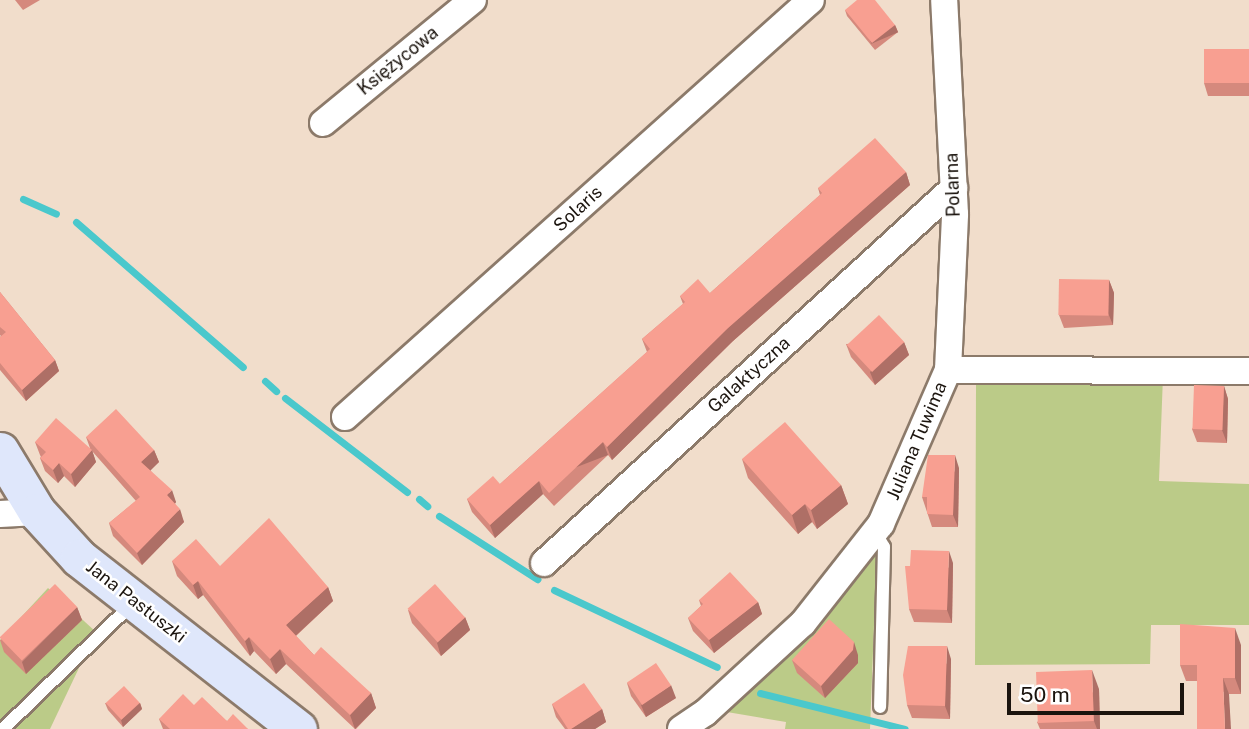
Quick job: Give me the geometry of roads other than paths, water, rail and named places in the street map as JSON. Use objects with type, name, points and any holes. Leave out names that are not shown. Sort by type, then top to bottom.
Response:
[{"type":"street","name":"Księżycowa","points":[[323,122],[472,0]]},
{"type":"street","name":"Solaris","points":[[345,417],[811,0]]},
{"type":"street","name":"Polarna","points":[[944,0],[954,188],[948,370]]},
{"type":"street","name":"Galaktyczna","points":[[544,563],[954,188]]},
{"type":"street","name":"Juliana Tuwima","points":[[681,729],[705,713],[803,623],[875,531],[948,370],[1249,371]]},
{"type":"street","name":"Jana Pastuszki","points":[[0,451],[37,512],[79,558],[298,729]]},
{"type":"street","points":[[0,514],[37,512]]},
{"type":"lane","points":[[875,531],[884,547],[880,707]]},
{"type":"lane","points":[[3,729],[134,601]]},
{"type":"waterway","points":[[23,199],[56,214]]},
{"type":"waterway","points":[[76,222],[243,367]]},
{"type":"waterway","points":[[265,381],[276,391]]},
{"type":"waterway","points":[[285,398],[407,492]]},
{"type":"waterway","points":[[419,499],[427,506]]},
{"type":"waterway","points":[[439,516],[537,579]]},
{"type":"waterway","points":[[554,590],[717,667]]},
{"type":"waterway","points":[[760,693],[905,729]]}]
